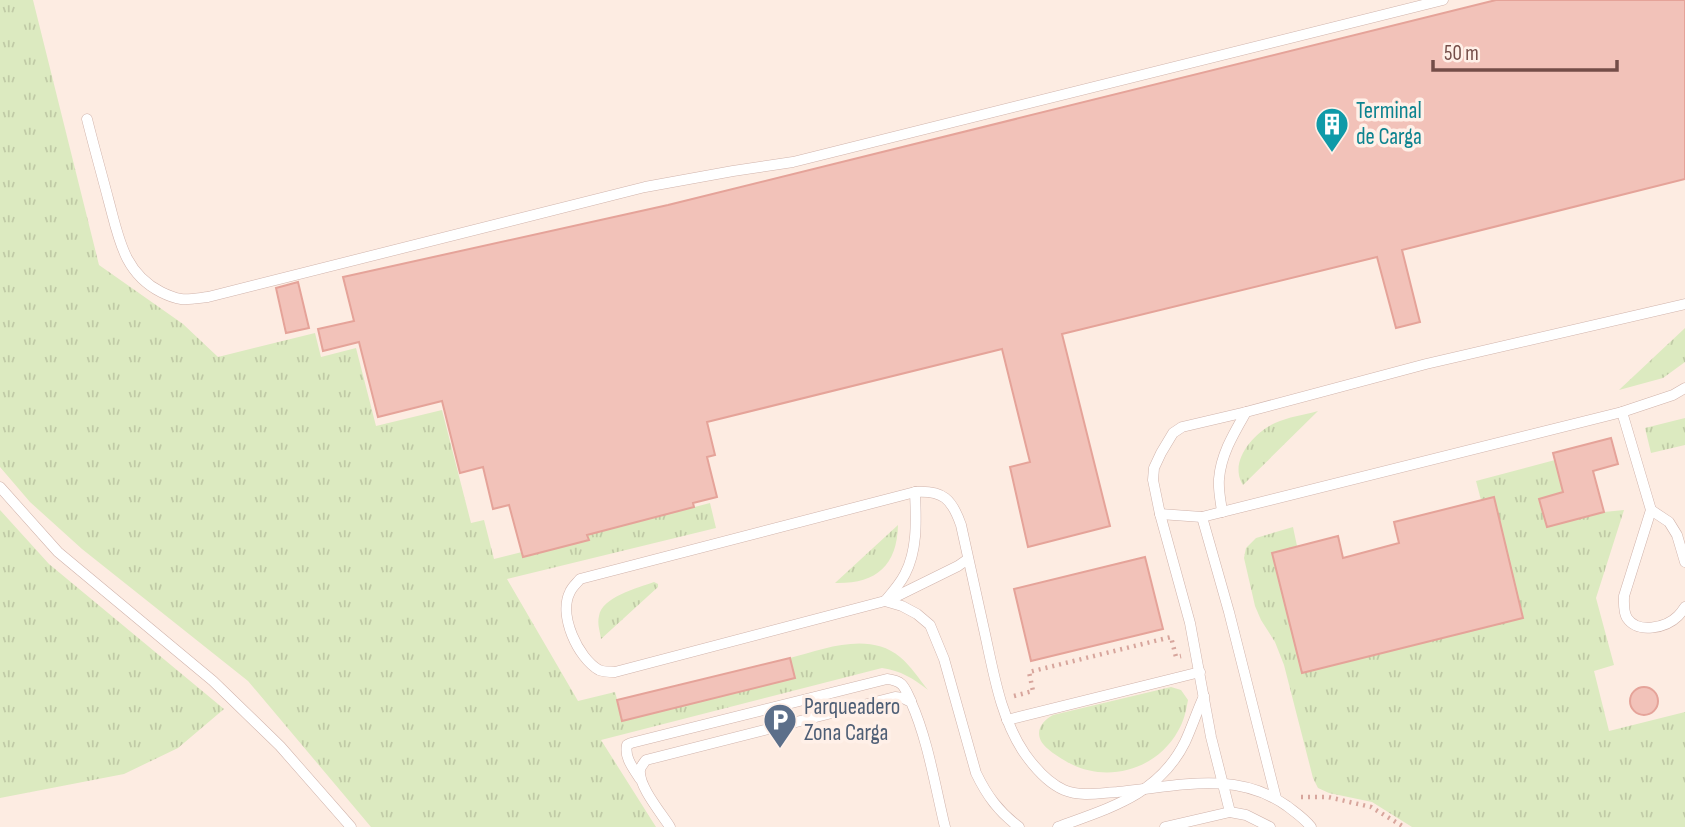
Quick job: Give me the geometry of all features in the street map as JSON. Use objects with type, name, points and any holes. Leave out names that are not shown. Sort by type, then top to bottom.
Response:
[{"type":"lane","points":[[87,119],[119,239],[129,264],[140,278],[162,292],[183,299],[197,298],[645,187],[793,162],[1443,0]]},
{"type":"lane","points":[[1230,812],[1211,737],[1190,622],[1153,480],[1154,468],[1173,433],[1182,427],[1426,365],[1685,304]]},
{"type":"lane","points":[[1160,514],[1202,517],[1622,412],[1673,395],[1685,388]]},
{"type":"lane","points":[[1222,512],[1219,478],[1226,448],[1246,412]]},
{"type":"lane","points":[[1622,412],[1651,510],[1624,596],[1624,609],[1634,624],[1653,627],[1678,617],[1685,607]]},
{"type":"lane","points":[[0,487],[58,552],[213,681],[280,747],[351,827]]},
{"type":"lane","points":[[968,559],[885,601],[615,673],[601,671],[586,659],[575,642],[567,619],[566,606],[570,592],[580,579],[915,492],[929,491],[950,501],[957,512],[961,525],[1000,700],[1007,720],[1026,755],[1049,781],[1065,790],[1083,794],[1194,783],[1243,786],[1276,797],[1304,818],[1311,827]]},
{"type":"lane","points":[[885,601],[905,574],[913,551],[915,492]]},
{"type":"lane","points":[[1651,510],[1669,522],[1677,535],[1685,562]]},
{"type":"lane","points":[[1202,517],[1276,797]]},
{"type":"lane","points":[[885,601],[902,606],[930,625],[947,671],[976,774],[994,804],[1019,827]]},
{"type":"lane","points":[[1007,720],[1200,672]]},
{"type":"lane","points":[[670,827],[627,757],[627,745],[887,679],[898,680],[911,702],[945,827]]},
{"type":"lane","points":[[1058,827],[1123,803],[1146,789],[1166,769],[1184,744],[1204,696]]},
{"type":"lane","points":[[644,787],[640,773],[646,760],[895,697],[911,702]]},
{"type":"lane","points":[[1165,827],[1230,812],[1246,815],[1269,827]]},
{"type":"path","points":[[1000,700],[1033,691],[1028,672],[1171,637],[1176,657],[1196,652]]},
{"type":"path","points":[[1276,797],[1328,797],[1371,807],[1404,827]]},
{"type":"green space","points":[[0,0],[33,0],[99,265],[183,324],[218,357],[315,333],[321,357],[356,348],[376,426],[442,410],[471,523],[484,520],[494,559],[522,552],[524,557],[588,540],[587,535],[710,503],[716,528],[507,579],[578,701],[615,692],[623,721],[794,678],[790,658],[846,644],[875,645],[888,649],[911,668],[928,690],[906,676],[882,668],[601,740],[656,827],[371,827],[248,681],[82,549],[30,502],[0,467]]},
{"type":"green space","points":[[1685,328],[1685,362],[1663,378],[1619,390]]},
{"type":"green space","points":[[1318,411],[1243,485],[1239,475],[1240,459],[1255,437],[1275,423]]},
{"type":"green space","points":[[1685,418],[1685,445],[1651,453],[1645,428]]},
{"type":"green space","points":[[1555,460],[1563,492],[1539,499],[1547,527],[1604,512],[1624,510],[1596,598],[1614,665],[1594,671],[1609,731],[1685,712],[1685,827],[1412,827],[1372,802],[1318,788],[1313,778],[1284,665],[1255,606],[1244,558],[1246,548],[1256,538],[1293,527],[1297,546],[1272,553],[1302,673],[1523,618],[1494,497],[1481,500],[1476,481]]},
{"type":"green space","points":[[0,510],[49,564],[224,709],[178,748],[124,774],[0,798]]},
{"type":"green space","points":[[898,525],[893,552],[881,570],[862,580],[835,583]]},
{"type":"green space","points":[[654,582],[658,587],[601,639],[598,619],[606,604],[621,594]]},
{"type":"green space","points":[[1171,687],[1181,690],[1188,700],[1178,731],[1158,755],[1131,769],[1116,772],[1086,770],[1059,757],[1046,747],[1039,737],[1041,725],[1053,715]]},
{"type":"building","points":[[1496,0],[1685,0],[1685,179],[1402,250],[1420,322],[1396,328],[1377,257],[1062,334],[1110,526],[1028,547],[1010,467],[1030,462],[1002,349],[707,422],[715,455],[707,457],[717,497],[693,503],[694,507],[587,535],[589,540],[523,557],[509,505],[493,509],[483,467],[460,473],[442,401],[378,417],[359,342],[323,351],[318,329],[354,321],[343,277],[668,205]]},
{"type":"building","points":[[298,282],[309,328],[286,333],[276,288]]},
{"type":"building","points":[[1611,438],[1618,464],[1593,471],[1604,512],[1547,527],[1539,499],[1563,492],[1553,453]]},
{"type":"building","points":[[1494,497],[1523,618],[1302,673],[1272,553],[1338,536],[1343,558],[1399,543],[1394,522]]},
{"type":"building","points":[[1145,557],[1163,629],[1031,661],[1014,589]]},
{"type":"building","points":[[790,658],[795,678],[622,721],[617,700]]},
{"type":"building","points":[[1644,687],[1654,691],[1658,701],[1654,711],[1644,715],[1634,711],[1630,701],[1634,691]]},
{"type":"place","name":"Terminal de Carga","points":[[1332,154]]},
{"type":"place","name":"Parqueadero Zona Carga","points":[[780,750]]}]
